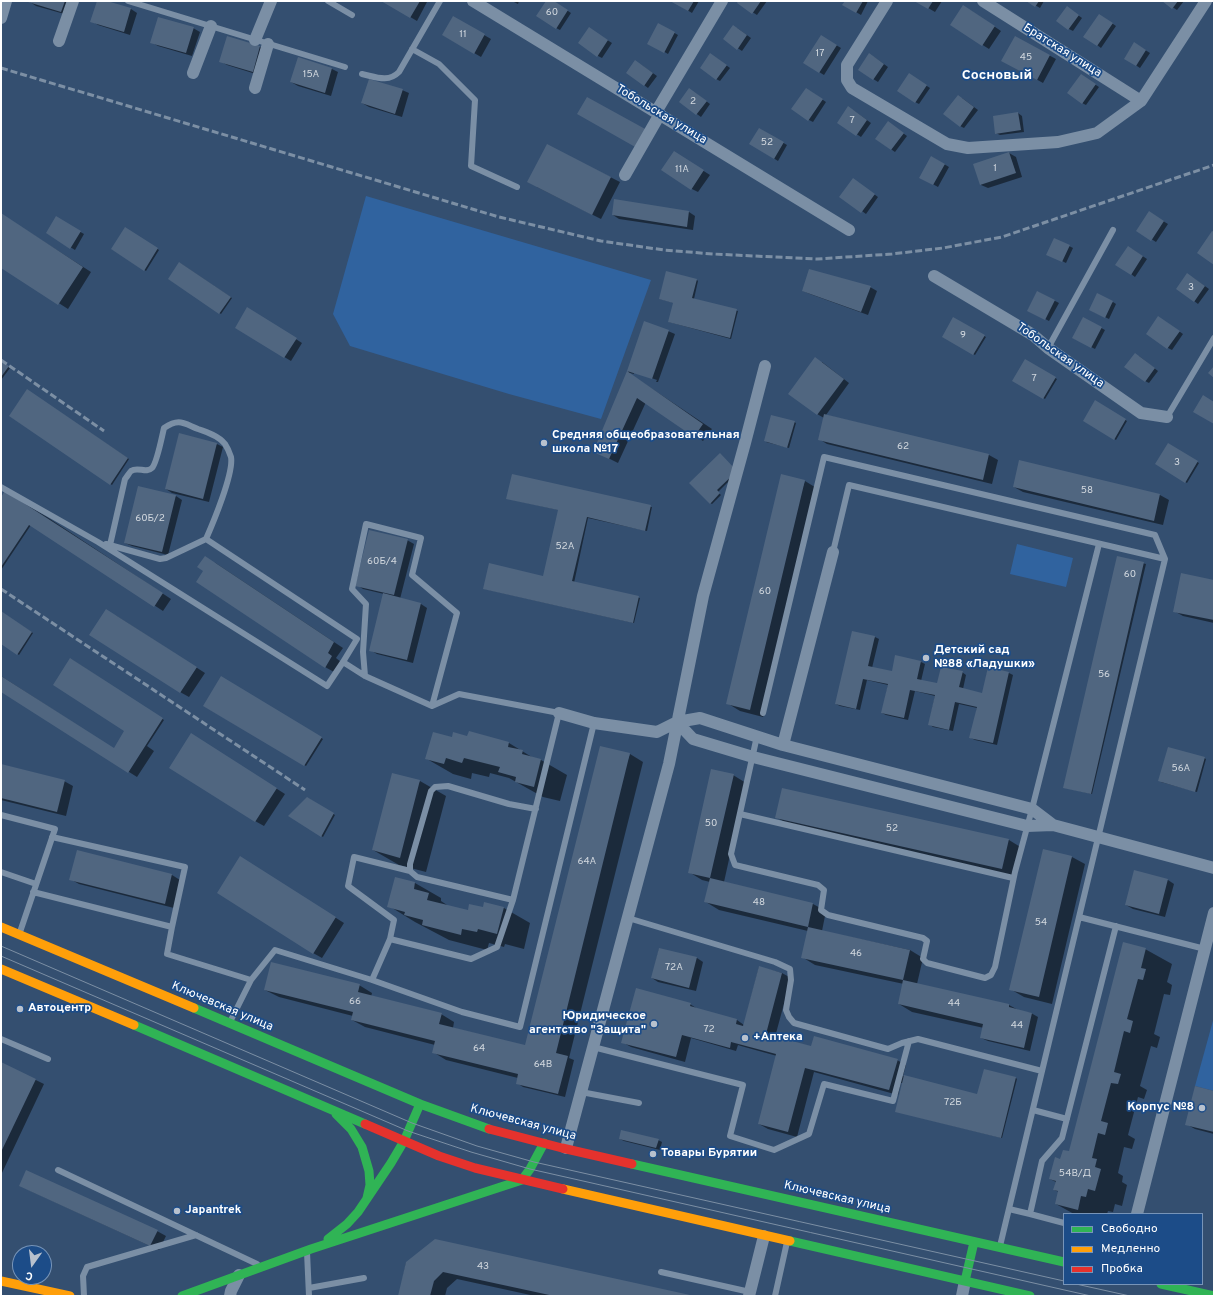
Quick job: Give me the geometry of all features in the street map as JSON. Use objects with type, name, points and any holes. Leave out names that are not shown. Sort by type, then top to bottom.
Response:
[{"type":"main road","name":"Ключевская улица","points":[[1,927],[420,1104],[491,1130],[1063,1262]]},
{"type":"main road","points":[[1,969],[332,1109],[439,1156],[475,1168],[764,1236],[1030,1296]]},
{"type":"main road","points":[[309,1250],[332,1236],[347,1224],[358,1212],[404,1141],[420,1104]]},
{"type":"main road","points":[[332,1109],[351,1129],[362,1147],[370,1178],[370,1185],[366,1199]]},
{"type":"main road","points":[[182,1296],[309,1250],[522,1180],[530,1169],[544,1143]]},
{"type":"main road","points":[[965,1281],[974,1242]]},
{"type":"main road","points":[[1,1281],[70,1296]]},
{"type":"main road","points":[[1165,1285],[1214,1296]]},
{"type":"street","points":[[1,18],[6,1]]},
{"type":"street","points":[[59,41],[73,1]]},
{"type":"street","points":[[255,40],[270,1]]},
{"type":"street","name":"Тобольская улица","points":[[473,1],[849,230]]},
{"type":"street","points":[[625,174],[722,1]]},
{"type":"street","points":[[887,1],[847,65],[847,80],[852,88],[947,144],[968,148],[1058,142],[1097,133],[1141,101],[1206,1]]},
{"type":"street","name":"Братская улица","points":[[983,1],[1141,101]]},
{"type":"street","points":[[193,73],[211,26]]},
{"type":"street","points":[[255,88],[268,44]]},
{"type":"street","name":"Тобольская улица","points":[[934,276],[1033,335],[1048,348],[1141,413],[1167,417]]},
{"type":"street","points":[[566,1148],[669,764],[703,596],[765,366]]},
{"type":"street","points":[[783,745],[833,552]]},
{"type":"street","points":[[558,713],[594,723],[657,732],[677,722],[700,718],[783,745],[1032,809],[1053,825]]},
{"type":"street","points":[[677,722],[693,739],[753,758],[1027,826],[1053,825],[1214,868]]},
{"type":"street","points":[[891,792],[895,774]]},
{"type":"street","points":[[1137,1213],[1214,913]]},
{"type":"street","points":[[749,1294],[764,1236]]},
{"type":"street","points":[[230,1296],[239,1275]]},
{"type":"street","points":[[962,1296],[965,1281]]},
{"type":"lane","points":[[128,1],[345,67]]},
{"type":"lane","points":[[328,1],[352,15]]},
{"type":"lane","points":[[362,74],[385,79],[394,77],[399,72],[440,1]]},
{"type":"lane","points":[[412,49],[439,64],[475,100],[472,166],[517,187]]},
{"type":"lane","points":[[1048,348],[1113,230]]},
{"type":"lane","points":[[1167,417],[1214,338]]},
{"type":"lane","points":[[98,542],[160,559],[166,558],[206,539],[216,516],[231,468],[231,457],[225,443],[211,433],[180,422],[172,423],[164,428],[152,468],[147,471],[137,469],[132,470],[125,479],[110,545]]},
{"type":"lane","points":[[763,713],[824,457],[1155,535],[1165,559],[1000,1247]]},
{"type":"lane","points":[[833,552],[849,485],[1165,559]]},
{"type":"lane","points":[[1,487],[98,542],[327,686],[357,639],[206,539]]},
{"type":"lane","points":[[365,676],[363,652],[366,604],[352,589],[366,524],[421,538],[412,575],[457,613],[432,706]]},
{"type":"lane","points":[[757,736],[731,854],[735,865],[818,885],[824,890],[821,910],[828,915],[923,938],[927,941],[923,959],[926,963],[985,978],[992,975],[996,967],[1013,878],[1099,544]]},
{"type":"lane","points":[[342,662],[365,676],[432,706],[459,694],[558,713],[513,900],[497,947],[471,959],[390,939]]},
{"type":"lane","points":[[229,1023],[251,980],[275,950],[372,980],[462,1012],[520,1027],[594,723]]},
{"type":"lane","points":[[410,871],[410,864],[431,791],[435,787],[448,786],[509,804],[536,809]]},
{"type":"lane","points":[[740,814],[1013,878]]},
{"type":"lane","points":[[1,815],[55,829],[19,934]]},
{"type":"lane","points":[[52,837],[185,867],[167,954],[251,980]]},
{"type":"lane","points":[[372,980],[390,939],[394,920],[348,886],[354,858],[410,871],[417,876],[513,900]]},
{"type":"lane","points":[[1,872],[36,884]]},
{"type":"lane","points":[[33,892],[172,927]]},
{"type":"lane","points":[[1079,917],[1205,949]]},
{"type":"lane","points":[[628,918],[775,962],[790,970],[791,980],[786,1010],[794,1023],[888,1049],[902,1042],[909,1042],[918,1039],[1042,1071]]},
{"type":"lane","points":[[1030,1214],[1042,1161],[1062,1138],[1116,926]]},
{"type":"lane","points":[[1,1038],[48,1059]]},
{"type":"lane","points":[[593,1047],[743,1085],[730,1136],[774,1150],[809,1134],[824,1084],[893,1101],[909,1042]]},
{"type":"lane","points":[[581,1092],[639,1103]]},
{"type":"lane","points":[[1033,1110],[1067,1119]]},
{"type":"lane","points":[[58,1170],[262,1267]]},
{"type":"lane","points":[[1009,1209],[1063,1223]]},
{"type":"lane","points":[[84,1296],[83,1276],[87,1267],[196,1235]]},
{"type":"lane","points":[[775,1296],[787,1241]]},
{"type":"lane","points":[[309,1250],[309,1296]]},
{"type":"lane","points":[[661,1272],[749,1294]]},
{"type":"lane","points":[[309,1288],[364,1278]]},
{"type":"shaded area","points":[[366,196],[651,280],[601,419],[509,394],[350,346],[333,314]]},
{"type":"shaded area","points":[[1017,544],[1073,558],[1066,587],[1010,574]]},
{"type":"shaded area","points":[[1214,1017],[1214,1091],[1195,1086]]},
{"type":"building","points":[[65,1],[61,12],[28,2]]},
{"type":"building","points":[[97,1],[107,1],[131,8],[124,32],[90,22]]},
{"type":"building","points":[[381,1],[420,1],[410,18]]},
{"type":"building","points":[[546,1],[554,1],[568,10],[556,29],[536,16]]},
{"type":"building","points":[[670,1],[694,1],[688,11]]},
{"type":"building","points":[[738,1],[761,1],[752,14],[737,3]]},
{"type":"building","points":[[845,1],[863,1],[856,13],[842,5]]},
{"type":"building","points":[[914,1],[933,1],[928,9]]},
{"type":"building","points":[[1026,1],[1039,1],[1035,7]]},
{"type":"building","points":[[1162,1],[1178,1],[1172,9]]},
{"type":"building","points":[[963,5],[995,26],[982,46],[950,25]]},
{"type":"building","points":[[1067,6],[1079,15],[1068,30],[1056,21]]},
{"type":"building","points":[[1099,14],[1113,23],[1097,46],[1083,37]]},
{"type":"building","points":[[453,16],[485,34],[474,54],[442,35]]},
{"type":"building","points":[[158,17],[194,27],[186,53],[150,43]]},
{"type":"building","points":[[658,23],[675,32],[664,53],[647,44]]},
{"type":"building","points":[[733,25],[747,35],[737,50],[723,39]]},
{"type":"building","points":[[589,27],[608,40],[597,57],[578,43]]},
{"type":"building","points":[[821,35],[837,45],[819,73],[803,63]]},
{"type":"building","points":[[227,36],[260,46],[253,72],[219,62]]},
{"type":"building","points":[[1015,36],[1050,55],[1037,80],[1001,61]]},
{"type":"building","points":[[1134,42],[1146,50],[1136,66],[1124,59]]},
{"type":"building","points":[[710,53],[727,65],[716,80],[700,68]]},
{"type":"building","points":[[869,53],[884,64],[873,80],[858,70]]},
{"type":"building","points":[[298,57],[332,68],[325,93],[290,82]]},
{"type":"building","points":[[635,60],[653,73],[644,86],[626,73]]},
{"type":"building","points":[[909,73],[927,85],[915,103],[897,91]]},
{"type":"building","points":[[1081,74],[1096,84],[1082,104],[1067,93]]},
{"type":"building","points":[[369,79],[403,89],[395,114],[361,103]]},
{"type":"building","points":[[689,88],[707,101],[696,115],[679,102]]},
{"type":"building","points":[[806,88],[823,99],[808,121],[791,109]]},
{"type":"building","points":[[958,95],[974,107],[960,127],[943,114]]},
{"type":"building","points":[[587,97],[647,130],[637,148],[577,114]]},
{"type":"building","points":[[848,106],[867,120],[856,136],[837,123]]},
{"type":"building","points":[[1018,112],[1021,130],[995,134],[993,116]]},
{"type":"building","points":[[888,121],[904,133],[891,150],[875,139]]},
{"type":"building","points":[[759,128],[784,142],[774,159],[749,144]]},
{"type":"building","points":[[547,144],[611,177],[592,215],[527,182]]},
{"type":"building","points":[[674,151],[704,170],[691,190],[661,170]]},
{"type":"building","points":[[1009,152],[1016,173],[980,185],[973,164]]},
{"type":"building","points":[[931,156],[945,164],[933,185],[919,178]]},
{"type":"building","points":[[853,178],[875,194],[861,213],[839,197]]},
{"type":"building","points":[[614,199],[689,211],[687,227],[612,215]]},
{"type":"building","points":[[1149,211],[1164,221],[1151,241],[1136,231]]},
{"type":"building","points":[[1,213],[83,267],[58,305],[1,268]]},
{"type":"building","points":[[56,216],[81,231],[70,249],[46,233]]},
{"type":"building","points":[[125,227],[158,248],[144,271],[111,249]]},
{"type":"building","points":[[1212,231],[1214,232],[1214,265],[1197,253]]},
{"type":"building","points":[[1054,238],[1070,245],[1062,262],[1046,255]]},
{"type":"building","points":[[1128,246],[1143,256],[1131,275],[1115,265]]},
{"type":"building","points":[[179,262],[231,297],[219,314],[168,279]]},
{"type":"building","points":[[809,269],[871,286],[861,312],[802,291]]},
{"type":"building","points":[[666,271],[697,279],[692,298],[737,309],[730,338],[668,322],[673,303],[659,299]]},
{"type":"building","points":[[1187,273],[1205,286],[1194,302],[1176,289]]},
{"type":"building","points":[[1037,291],[1055,300],[1045,320],[1027,311]]},
{"type":"building","points":[[1097,293],[1113,301],[1105,318],[1089,310]]},
{"type":"building","points":[[247,307],[297,338],[284,358],[235,328]]},
{"type":"building","points":[[1158,316],[1180,331],[1167,349],[1146,334]]},
{"type":"building","points":[[953,317],[985,335],[973,355],[942,337]]},
{"type":"building","points":[[1083,317],[1102,327],[1091,348],[1072,338]]},
{"type":"building","points":[[644,321],[669,330],[652,379],[627,371]]},
{"type":"building","points":[[1135,353],[1155,368],[1145,382],[1124,367]]},
{"type":"building","points":[[815,357],[844,379],[817,415],[788,394]]},
{"type":"building","points":[[1025,359],[1056,377],[1043,399],[1012,381]]},
{"type":"building","points":[[1,361],[9,366],[1,377]]},
{"type":"building","points":[[1214,366],[1214,378],[1208,373]]},
{"type":"building","points":[[627,371],[703,424],[694,437],[637,398],[609,459],[593,452]]},
{"type":"building","points":[[27,389],[128,458],[110,485],[9,416]]},
{"type":"building","points":[[1203,395],[1214,402],[1214,424],[1193,412]]},
{"type":"building","points":[[1095,400],[1126,419],[1114,440],[1083,421]]},
{"type":"building","points":[[824,414],[989,454],[983,480],[818,440]]},
{"type":"building","points":[[771,415],[795,421],[787,448],[764,441]]},
{"type":"building","points":[[179,433],[217,443],[203,499],[165,489]]},
{"type":"building","points":[[1168,443],[1198,461],[1185,483],[1155,464]]},
{"type":"building","points":[[720,453],[737,471],[717,490],[720,493],[710,504],[689,483]]},
{"type":"building","points":[[1019,460],[1160,494],[1154,521],[1013,487]]},
{"type":"building","points":[[512,474],[651,505],[645,531],[587,517],[572,581],[639,596],[633,623],[483,589],[489,563],[543,576],[558,510],[506,499]]},
{"type":"building","points":[[781,474],[805,480],[750,710],[726,704]]},
{"type":"building","points":[[138,486],[176,495],[162,552],[124,543]]},
{"type":"building","points":[[5,491],[163,593],[154,607],[29,525],[1,567],[1,497]]},
{"type":"building","points":[[369,530],[408,539],[394,595],[355,586]]},
{"type":"building","points":[[205,556],[334,642],[328,653],[332,656],[325,668],[196,582],[203,571],[197,567]]},
{"type":"building","points":[[1117,556],[1144,562],[1091,794],[1063,788]]},
{"type":"building","points":[[1181,573],[1214,580],[1214,620],[1173,612]]},
{"type":"building","points":[[383,593],[421,603],[407,660],[369,651]]},
{"type":"building","points":[[106,609],[197,667],[180,693],[89,635]]},
{"type":"building","points":[[1,611],[32,632],[17,655],[1,644]]},
{"type":"building","points":[[852,631],[875,636],[868,666],[892,671],[895,655],[921,661],[917,679],[937,683],[941,667],[963,671],[959,687],[982,693],[988,667],[1009,672],[993,743],[969,738],[977,707],[955,702],[949,730],[928,725],[935,695],[910,690],[904,718],[881,713],[888,684],[863,679],[856,709],[835,704]]},
{"type":"building","points":[[70,658],[163,718],[128,773],[1,692],[1,676],[114,748],[124,731],[53,685]]},
{"type":"building","points":[[221,676],[322,737],[304,766],[203,706]]},
{"type":"building","points":[[469,731],[509,742],[508,747],[523,750],[522,754],[541,759],[534,787],[515,782],[516,777],[498,772],[500,767],[464,758],[462,763],[446,758],[444,764],[425,759],[433,732],[452,737],[453,732],[467,736]]},
{"type":"building","points":[[191,733],[277,788],[255,822],[169,768]]},
{"type":"building","points":[[600,746],[630,753],[556,1053],[568,1056],[558,1094],[516,1084],[518,1074],[432,1053],[435,1041],[351,1020],[353,1012],[264,990],[271,962],[360,984],[358,992],[442,1013],[439,1024],[525,1045]]},
{"type":"building","points":[[1168,747],[1205,757],[1195,792],[1158,781]]},
{"type":"building","points":[[1,764],[65,780],[57,812],[1,798]]},
{"type":"building","points":[[711,769],[734,774],[710,878],[688,873]]},
{"type":"building","points":[[392,773],[420,780],[400,858],[372,850]]},
{"type":"building","points":[[782,788],[1009,839],[1002,869],[775,818]]},
{"type":"building","points":[[307,797],[334,813],[321,837],[288,816]]},
{"type":"building","points":[[1043,849],[1072,856],[1039,997],[1009,990]]},
{"type":"building","points":[[77,850],[172,874],[165,904],[69,880]]},
{"type":"building","points":[[240,856],[336,917],[313,954],[217,893]]},
{"type":"building","points":[[1134,870],[1168,879],[1159,914],[1125,905]]},
{"type":"building","points":[[395,877],[415,882],[414,889],[429,893],[427,900],[468,910],[469,904],[483,907],[484,902],[504,907],[497,934],[478,929],[477,932],[462,929],[461,935],[422,925],[423,920],[404,915],[405,912],[387,907]]},
{"type":"building","points":[[710,878],[813,903],[808,927],[704,902]]},
{"type":"building","points":[[808,927],[910,950],[903,980],[801,958]]},
{"type":"building","points":[[1123,942],[1146,948],[1141,968],[1146,969],[1143,980],[1138,979],[1127,1019],[1133,1021],[1130,1033],[1124,1031],[1114,1072],[1121,1074],[1118,1084],[1111,1083],[1101,1121],[1108,1123],[1105,1135],[1098,1133],[1092,1158],[1097,1159],[1095,1167],[1101,1169],[1095,1191],[1088,1189],[1086,1197],[1081,1196],[1078,1210],[1055,1204],[1058,1191],[1053,1190],[1056,1181],[1049,1179],[1055,1157],[1060,1159],[1063,1150],[1069,1151]]},
{"type":"building","points":[[659,948],[697,957],[689,988],[651,978]]},
{"type":"building","points":[[759,966],[782,973],[766,1034],[811,1046],[814,1036],[898,1059],[889,1090],[805,1068],[788,1132],[758,1124],[776,1054],[731,1042],[730,1048],[682,1035],[676,1057],[621,1043],[636,988],[691,1003],[690,1006],[737,1019],[736,1024],[743,1026]]},
{"type":"building","points":[[903,980],[1009,1004],[1009,1007],[1032,1013],[1024,1048],[980,1038],[983,1024],[898,1004]]},
{"type":"building","points":[[1,1062],[36,1079],[1,1152]]},
{"type":"building","points":[[984,1069],[1016,1077],[1001,1138],[895,1112],[904,1075],[977,1094]]},
{"type":"building","name":"Корпус №8","points":[[1195,1086],[1214,1091],[1214,1132],[1185,1125]]},
{"type":"building","points":[[621,1130],[659,1139],[656,1148],[619,1139]]},
{"type":"building","points":[[26,1170],[158,1230],[150,1246],[19,1186]]},
{"type":"building","points":[[435,1239],[690,1296],[554,1296],[443,1272],[434,1281],[430,1296],[398,1296],[406,1262]]},
{"type":"tram line","points":[[1,946],[412,1123],[477,1146],[534,1162],[1063,1281]]},
{"type":"tram line","points":[[1,956],[408,1131],[471,1152],[530,1169],[1091,1296]]},
{"type":"tram line","points":[[1080,1285],[1130,1296]]},
{"type":"railway","points":[[1,68],[499,217],[601,241],[664,250],[713,254],[817,259],[892,254],[943,248],[1002,237],[1214,165]]},
{"type":"railway","points":[[1,360],[104,431]]},
{"type":"railway","points":[[1,589],[305,790]]},
{"type":"traffic: fast","points":[[194,1008],[420,1104],[489,1129]]},
{"type":"traffic: fast","points":[[134,1025],[365,1124]]},
{"type":"traffic: fast","points":[[328,1239],[347,1224],[358,1212],[404,1141],[420,1104]]},
{"type":"traffic: fast","points":[[336,1114],[351,1129],[362,1147],[369,1171],[370,1185],[367,1198]]},
{"type":"traffic: fast","points":[[182,1296],[311,1249],[522,1180],[530,1169],[544,1143]]},
{"type":"traffic: fast","points":[[632,1164],[1063,1262]]},
{"type":"traffic: fast","points":[[790,1241],[1030,1296]]},
{"type":"traffic: fast","points":[[965,1281],[974,1242]]},
{"type":"traffic: fast","points":[[1165,1285],[1214,1296]]},
{"type":"traffic: slow","points":[[1,927],[194,1008]]},
{"type":"traffic: slow","points":[[1,969],[134,1025]]},
{"type":"traffic: slow","points":[[563,1189],[790,1241]]},
{"type":"traffic: slow","points":[[1,1281],[70,1296]]},
{"type":"traffic: jam","points":[[365,1124],[439,1156],[475,1168],[563,1189]]},
{"type":"traffic: jam","points":[[489,1129],[632,1164]]},
{"type":"place","name":"Средняя общеобразовательная школа №17","points":[[544,443]]},
{"type":"place","name":"Детский сад №88 «Ладушки»","points":[[926,658]]},
{"type":"place","name":"Автоцентр","points":[[20,1009]]},
{"type":"place","name":"Юридическое агентство \"Защита\"","points":[[654,1024]]},
{"type":"place","name":"+Аптека","points":[[745,1038]]},
{"type":"place","name":"Корпус №8","points":[[1202,1108]]},
{"type":"place","name":"Товары Бурятии","points":[[653,1154]]},
{"type":"place","name":"Japantrek","points":[[177,1211]]},
{"type":"district","name":"Сосновый","points":[[997,76]]}]
